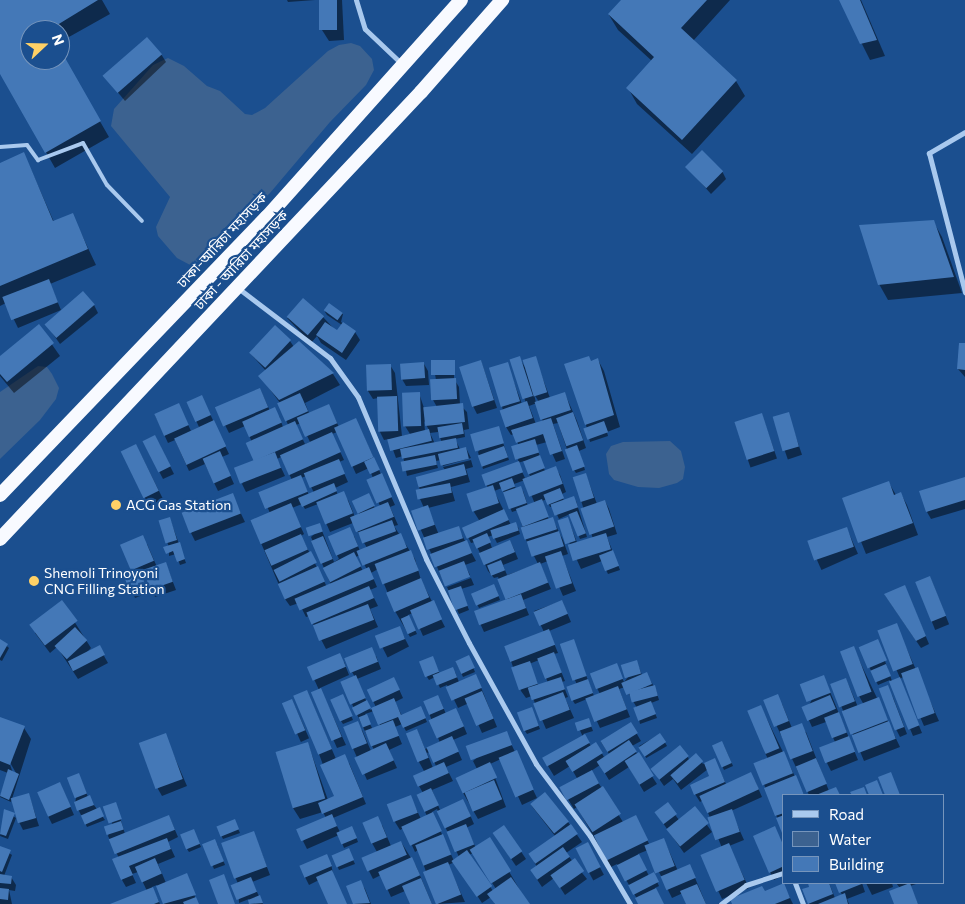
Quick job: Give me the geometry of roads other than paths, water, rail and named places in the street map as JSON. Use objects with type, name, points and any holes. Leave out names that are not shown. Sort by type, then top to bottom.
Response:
[{"type":"highway","name":"ঢাকা-আরিচা মহাসড়ক","points":[[0,495],[267,217],[461,0]]},
{"type":"highway","name":"ঢাকা - আরিচা মহাসড়ক","points":[[0,539],[421,92],[502,0]]},
{"type":"street","points":[[356,0],[365,29],[403,66]]},
{"type":"street","points":[[965,132],[929,153],[965,292]]},
{"type":"street","points":[[238,288],[330,358],[358,397],[426,559],[469,643],[536,764],[590,836],[630,904]]},
{"type":"street","points":[[721,904],[746,885],[782,873]]},
{"type":"street","points":[[795,884],[803,904]]},
{"type":"lane","points":[[0,147],[27,145],[38,160],[83,143],[107,185],[142,221]]},
{"type":"water","points":[[351,43],[360,46],[372,59],[374,70],[366,85],[330,122],[270,193],[207,254],[192,266],[177,258],[158,236],[156,227],[170,197],[111,126],[114,109],[153,65],[168,58],[184,66],[207,86],[220,91],[245,114],[252,115],[265,108],[328,51],[339,45]]},
{"type":"water","points":[[38,366],[47,367],[52,374],[59,388],[56,399],[40,420],[0,459],[0,392]]},
{"type":"water","points":[[670,441],[681,451],[685,467],[683,479],[677,483],[659,488],[638,487],[614,480],[609,474],[606,454],[611,446],[623,442]]},
{"type":"place","name":"ACG Gas Station","points":[[116,505]]},
{"type":"place","name":"Shemoli Trinoyoni CNG Filling Station","points":[[34,581]]}]
